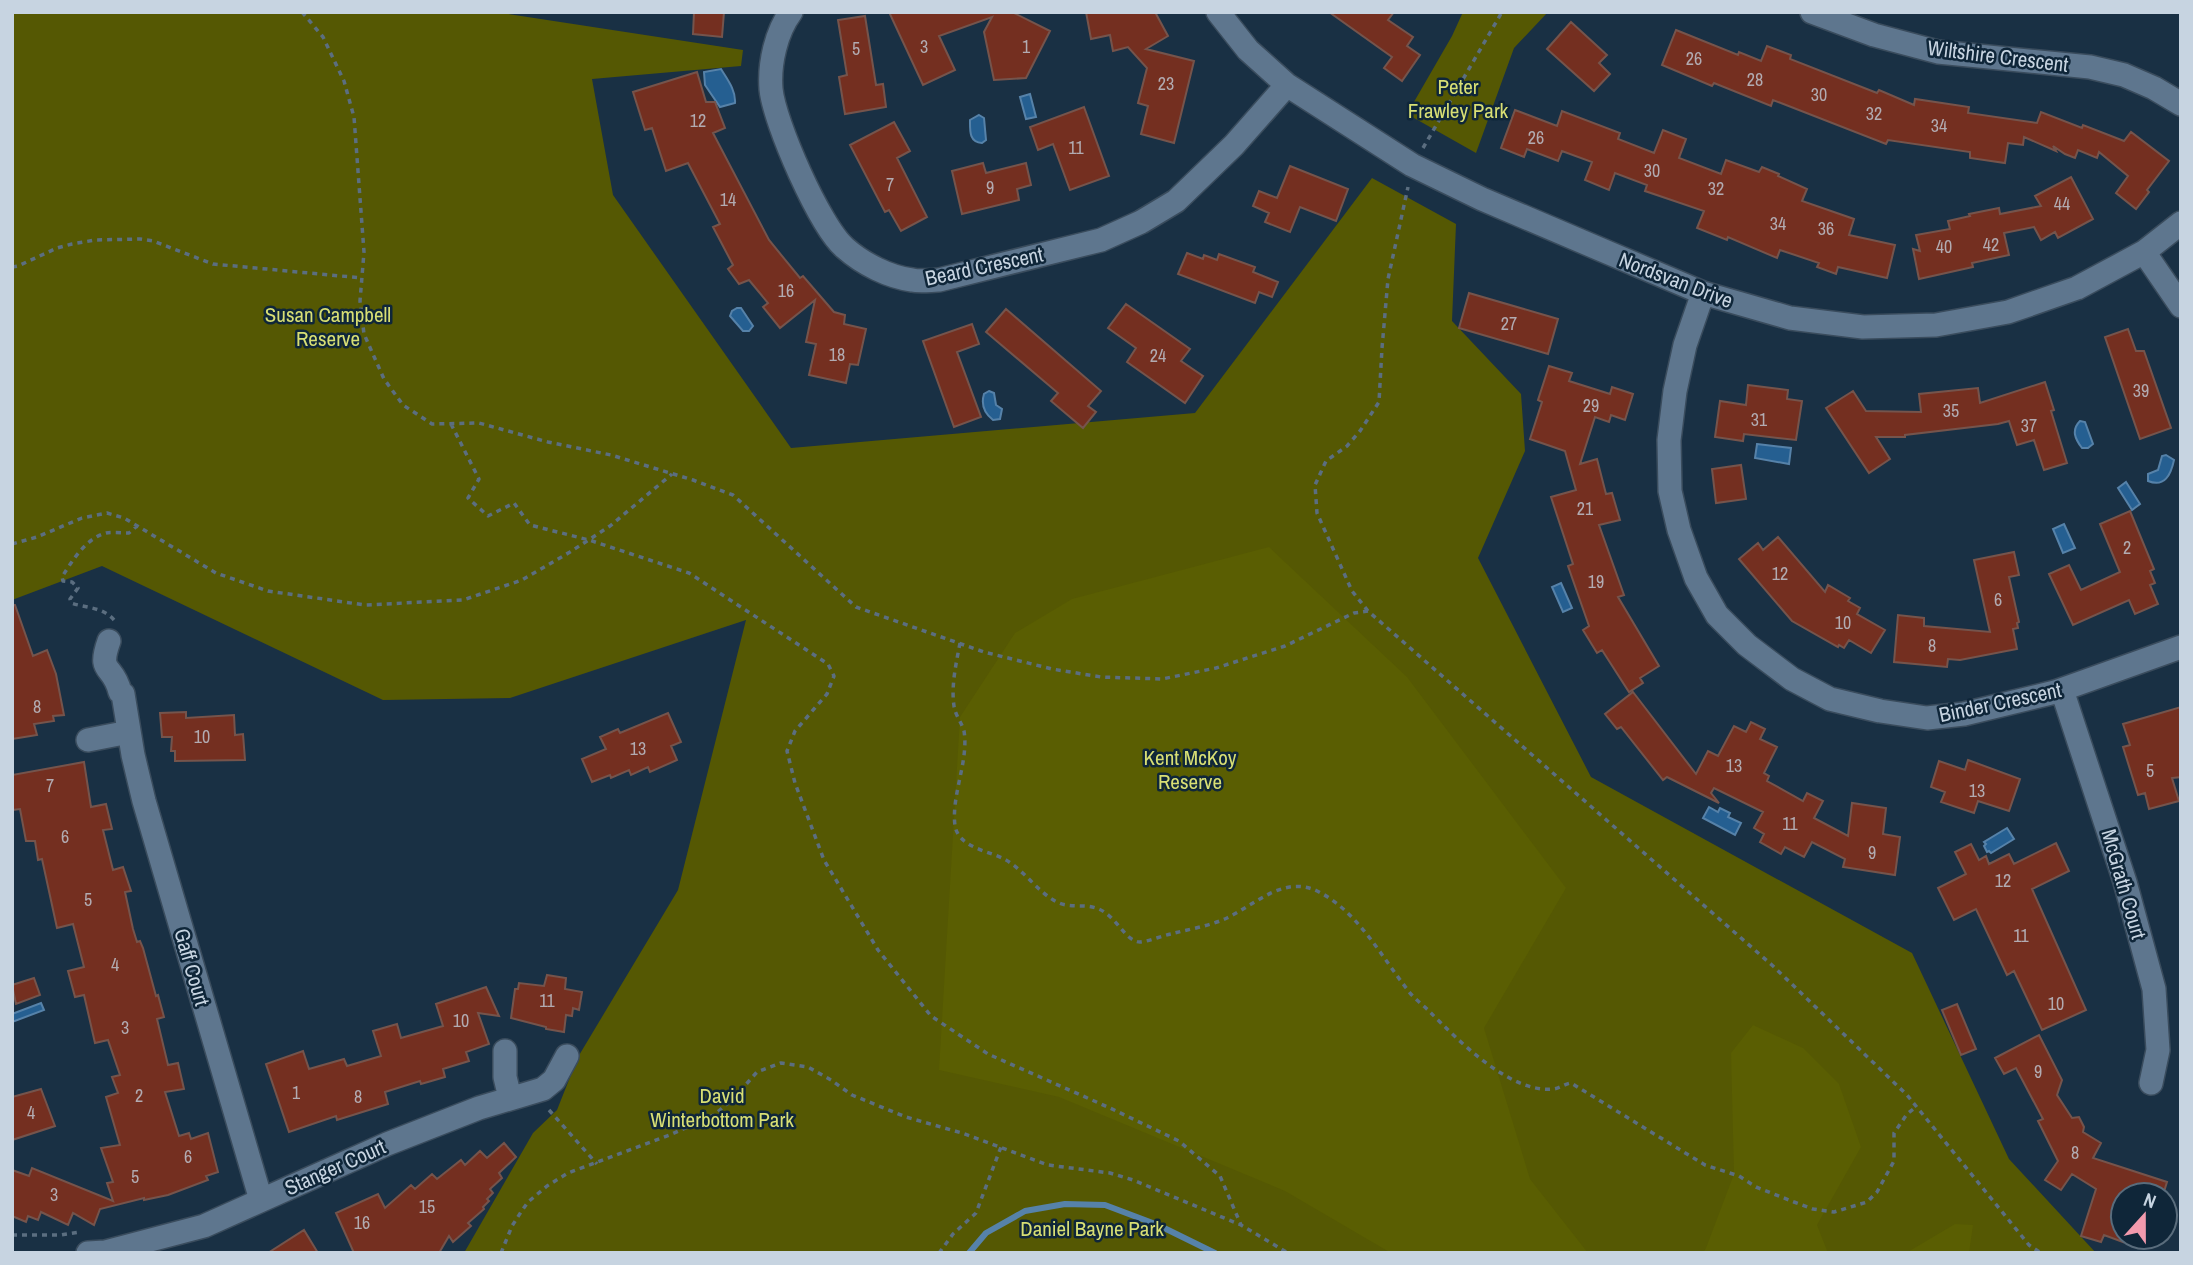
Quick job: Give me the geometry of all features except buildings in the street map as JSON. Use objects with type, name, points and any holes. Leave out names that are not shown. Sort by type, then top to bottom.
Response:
[{"type":"street","name":"Beard Crescent","points":[[791,12],[776,44],[770,73],[774,104],[799,171],[830,231],[844,248],[866,263],[913,281],[939,280],[1101,240],[1142,222],[1176,201],[1234,145],[1287,85]]},
{"type":"street","name":"Nordsvan Drive","points":[[1219,12],[1248,50],[1287,85],[1412,165],[1482,200],[1703,293],[1790,318],[1863,327],[1936,326],[2008,312],[2077,288],[2144,252],[2181,223]]},
{"type":"street","name":"Wiltshire Crescent","points":[[1812,12],[1874,35],[1938,52],[2090,66],[2123,75],[2154,88],[2181,104]]},
{"type":"street","points":[[2144,252],[2181,306]]},
{"type":"street","name":"Binder Crescent","points":[[1703,293],[1685,345],[1675,391],[1669,440],[1670,491],[1679,530],[1696,578],[1717,615],[1747,645],[1792,680],[1830,699],[1880,711],[1927,718],[1964,715],[2062,690],[2181,647]]},
{"type":"street","name":"Gaff Court","points":[[109,641],[103,662],[116,678],[120,692],[124,694],[128,733],[138,777],[261,1200]]},
{"type":"street","name":"McGrath Court","points":[[2062,690],[2125,882],[2154,989],[2158,1050],[2151,1083]]},
{"type":"street","points":[[89,740],[128,733]]},
{"type":"street","points":[[505,1051],[505,1077],[510,1098]]},
{"type":"street","name":"Stanger Court","points":[[95,1247],[204,1226],[387,1144],[480,1108],[546,1087],[554,1080],[567,1056]]},
{"type":"path","points":[[302,12],[323,37],[344,81],[354,117],[364,252],[360,301],[364,334],[384,379],[403,405],[432,424],[480,423],[548,442],[611,455],[733,495],[856,607],[960,643],[1052,669],[1101,677],[1162,679],[1216,668],[1285,646],[1354,614],[1368,611]]},
{"type":"path","points":[[1502,12],[1412,165],[1388,279],[1379,402],[1347,446],[1326,461],[1315,485],[1317,513],[1352,591],[1368,611],[1773,966],[1907,1096],[2029,1245],[2040,1253]]},
{"type":"path","points":[[12,267],[72,244],[96,240],[140,239],[153,241],[213,264],[362,278]]},
{"type":"path","points":[[451,424],[479,480],[468,498],[488,516],[514,503],[530,525],[589,540],[689,573],[828,664],[834,676],[827,694],[795,731],[788,751],[795,783],[824,860],[878,950],[931,1016],[988,1054],[1179,1141],[1220,1176],[1241,1225]]},
{"type":"path","points":[[12,544],[37,537],[82,518],[107,513],[124,518],[216,573],[268,591],[365,605],[463,600],[522,580],[589,540],[610,526],[672,474]]},
{"type":"path","points":[[109,641],[117,631],[113,619],[108,613],[97,608],[71,603],[70,599],[78,588],[62,578],[94,538],[108,533],[130,533],[136,526]]},
{"type":"path","points":[[960,643],[954,677],[954,707],[964,730],[955,811],[955,828],[959,835],[967,843],[1008,861],[1057,902],[1070,906],[1090,906],[1103,911],[1118,923],[1125,935],[1136,941],[1149,940],[1226,919],[1286,887],[1311,888],[1344,909],[1388,961],[1408,992],[1451,1034],[1508,1077],[1525,1085],[1550,1090],[1572,1083],[1705,1165],[1739,1176],[1756,1187],[1814,1209],[1834,1212],[1867,1202],[1877,1192],[1894,1161],[1894,1133],[1907,1114],[1916,1107]]},
{"type":"path","points":[[501,1253],[512,1226],[537,1193],[568,1173],[597,1164],[715,1115],[757,1072],[781,1063],[808,1068],[852,1095],[906,1117],[962,1133],[1048,1165],[1110,1173],[1133,1180],[1241,1225],[1288,1253]]},
{"type":"path","points":[[534,1092],[597,1164]]},
{"type":"path","points":[[939,1253],[953,1234],[976,1213],[1001,1147]]},
{"type":"path","points":[[12,1236],[60,1234],[95,1247]]},
{"type":"green space","points":[[12,12],[495,12],[743,50],[741,66],[592,79],[613,195],[791,448],[1195,413],[1372,178],[1456,224],[1452,321],[1521,394],[1525,451],[1478,558],[1591,777],[1912,953],[2009,1159],[2096,1253],[1219,1253],[1181,1235],[1215,1253],[464,1253],[533,1133],[557,1110],[578,1057],[678,890],[746,620],[510,698],[383,700],[102,566],[12,600]]},
{"type":"green space","name":"Peter Frawley Park","points":[[1463,12],[1548,12],[1514,48],[1476,153],[1407,114]]},
{"type":"green space","name":"Kent McKoy Reserve","points":[[1269,547],[1407,677],[1566,888],[1484,1028],[1530,1179],[1588,1253],[1391,1253],[1285,1191],[1059,1097],[939,1070],[960,717],[1015,633],[1072,599]]},
{"type":"green space","points":[[1753,1025],[1803,1048],[1839,1084],[1861,1147],[1817,1225],[1828,1253],[1703,1253],[1734,1174],[1731,1053]]},
{"type":"green space","points":[[1955,1224],[1973,1225],[1969,1253],[1906,1253]]},
{"type":"water","points":[[721,69],[733,89],[735,103],[720,107],[705,85],[704,72]]},
{"type":"water","points":[[1030,94],[1036,117],[1026,119],[1020,97]]},
{"type":"water","points":[[979,115],[984,118],[986,140],[982,143],[975,141],[970,132],[970,120]]},
{"type":"water","points":[[737,308],[741,308],[753,326],[749,331],[743,331],[730,316]]},
{"type":"water","points":[[989,391],[994,393],[996,405],[1002,409],[1000,419],[993,420],[984,408],[984,394]]},
{"type":"water","points":[[2080,421],[2085,422],[2093,444],[2088,448],[2082,448],[2076,438],[2075,431]]},
{"type":"water","points":[[1757,444],[1791,448],[1789,464],[1755,458]]},
{"type":"water","points":[[2166,455],[2174,460],[2169,475],[2159,483],[2148,481],[2148,474],[2158,470],[2162,456]]},
{"type":"water","points":[[2126,482],[2140,504],[2132,510],[2118,488]]},
{"type":"water","points":[[2064,524],[2075,548],[2063,553],[2053,529]]},
{"type":"water","points":[[1561,583],[1572,608],[1563,612],[1552,587]]},
{"type":"water","points":[[1709,807],[1718,812],[1720,808],[1730,813],[1728,817],[1741,823],[1735,835],[1703,818]]},
{"type":"water","points":[[2007,828],[2014,839],[1991,853],[1987,852],[1984,842]]},
{"type":"water","points":[[41,1003],[44,1010],[12,1022],[12,1014]]},
{"type":"waterway","points":[[969,1253],[986,1233],[1025,1211],[1065,1204],[1105,1205],[1158,1225],[1215,1253]]},
{"type":"park label","name":"Susan Campbell Reserve","points":[[328,326]]},
{"type":"park label","name":"David Winterbottom Park","points":[[722,1107]]},
{"type":"park label","name":"Daniel Bayne Park","points":[[1092,1228]]}]
